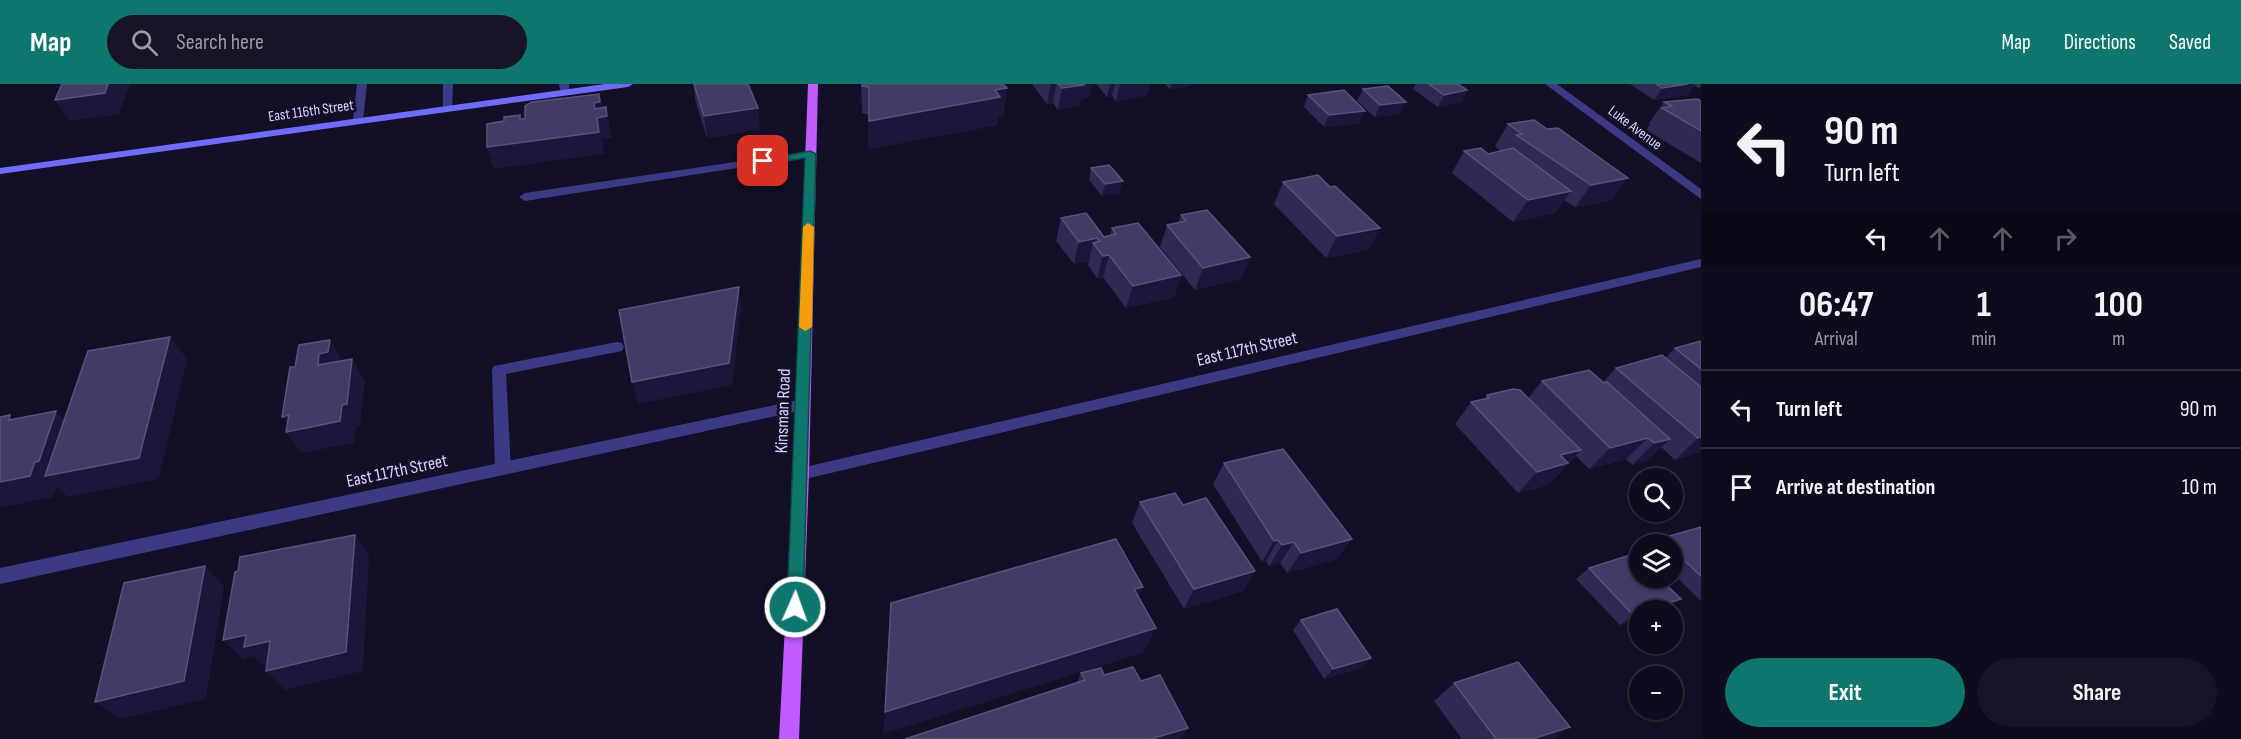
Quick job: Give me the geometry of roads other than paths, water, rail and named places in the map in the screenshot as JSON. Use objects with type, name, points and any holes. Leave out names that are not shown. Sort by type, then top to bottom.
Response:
[{"type":"main road","name":"East 116th Street","points":[[0,171],[448,108],[565,88],[621,84]]},
{"type":"main road","name":"Kinsman Road","points":[[789,739],[801,474],[813,84]]},
{"type":"street","points":[[358,120],[362,84]]},
{"type":"street","points":[[448,84],[448,108]]},
{"type":"street","name":"Luke Avenue","points":[[1551,84],[1701,195]]},
{"type":"street","points":[[525,198],[810,154]]},
{"type":"street","name":"East 117th Street","points":[[801,474],[1701,263]]},
{"type":"street","points":[[502,469],[499,370],[617,347]]},
{"type":"street","name":"East 117th Street","points":[[0,576],[803,405]]}]
